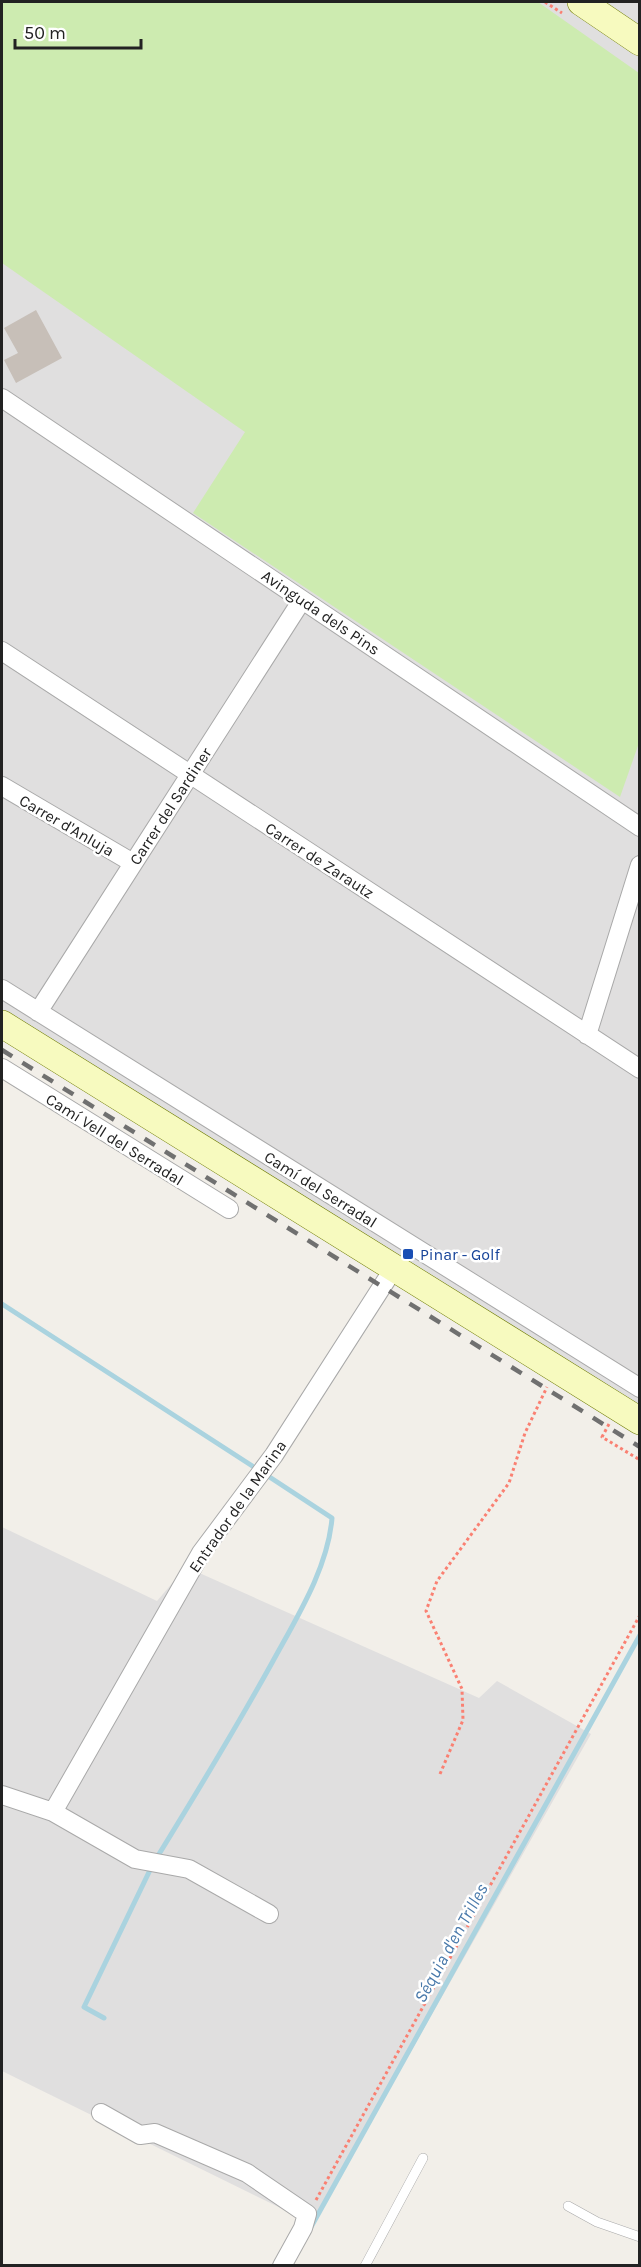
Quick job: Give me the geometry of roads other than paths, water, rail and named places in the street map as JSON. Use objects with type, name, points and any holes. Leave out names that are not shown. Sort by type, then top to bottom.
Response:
[{"type":"street","points":[[581,2],[639,42]]},
{"type":"street","name":"Avinguda dels Pins","points":[[2,398],[639,828]]},
{"type":"street","name":"Carrer del Sardiner","points":[[38,1012],[302,600]]},
{"type":"street","name":"Carrer de Zarautz","points":[[2,651],[639,1069]]},
{"type":"street","name":"Carrer d'Anluja","points":[[2,786],[133,863]]},
{"type":"street","points":[[586,1035],[639,865]]},
{"type":"street","name":"Camí del Serradal","points":[[2,989],[639,1387]]},
{"type":"street","name":"Camí del Serradal","points":[[2,1024],[629,1414]]},
{"type":"street","name":"Camí Vell del Serradal","points":[[2,1068],[229,1209]]},
{"type":"street","name":"Entrador de la Marina","points":[[53,1812],[201,1553],[274,1455],[394,1268]]},
{"type":"street","points":[[629,1414],[639,1387]]},
{"type":"street","points":[[2,1796],[53,1812],[135,1859],[189,1869],[269,1914]]},
{"type":"street","points":[[101,2113],[140,2135],[155,2133],[247,2173],[307,2214],[303,2228],[282,2265]]},
{"type":"lane","points":[[365,2265],[423,2158]]},
{"type":"lane","points":[[568,2206],[597,2222],[639,2237]]},
{"type":"waterway","points":[[2,1304],[257,1469]]},
{"type":"waterway","points":[[156,1859],[216,1761],[273,1661],[310,1592],[324,1555],[332,1518],[268,1476]]},
{"type":"waterway","name":"Séquia d'en Trilles","points":[[311,2227],[640,1635]]},
{"type":"waterway","points":[[104,2018],[84,2007],[151,1868]]},
{"type":"railway","points":[[2,1050],[640,1447]]},
{"type":"place","name":"Pinar - Golf","points":[[408,1254]]}]
